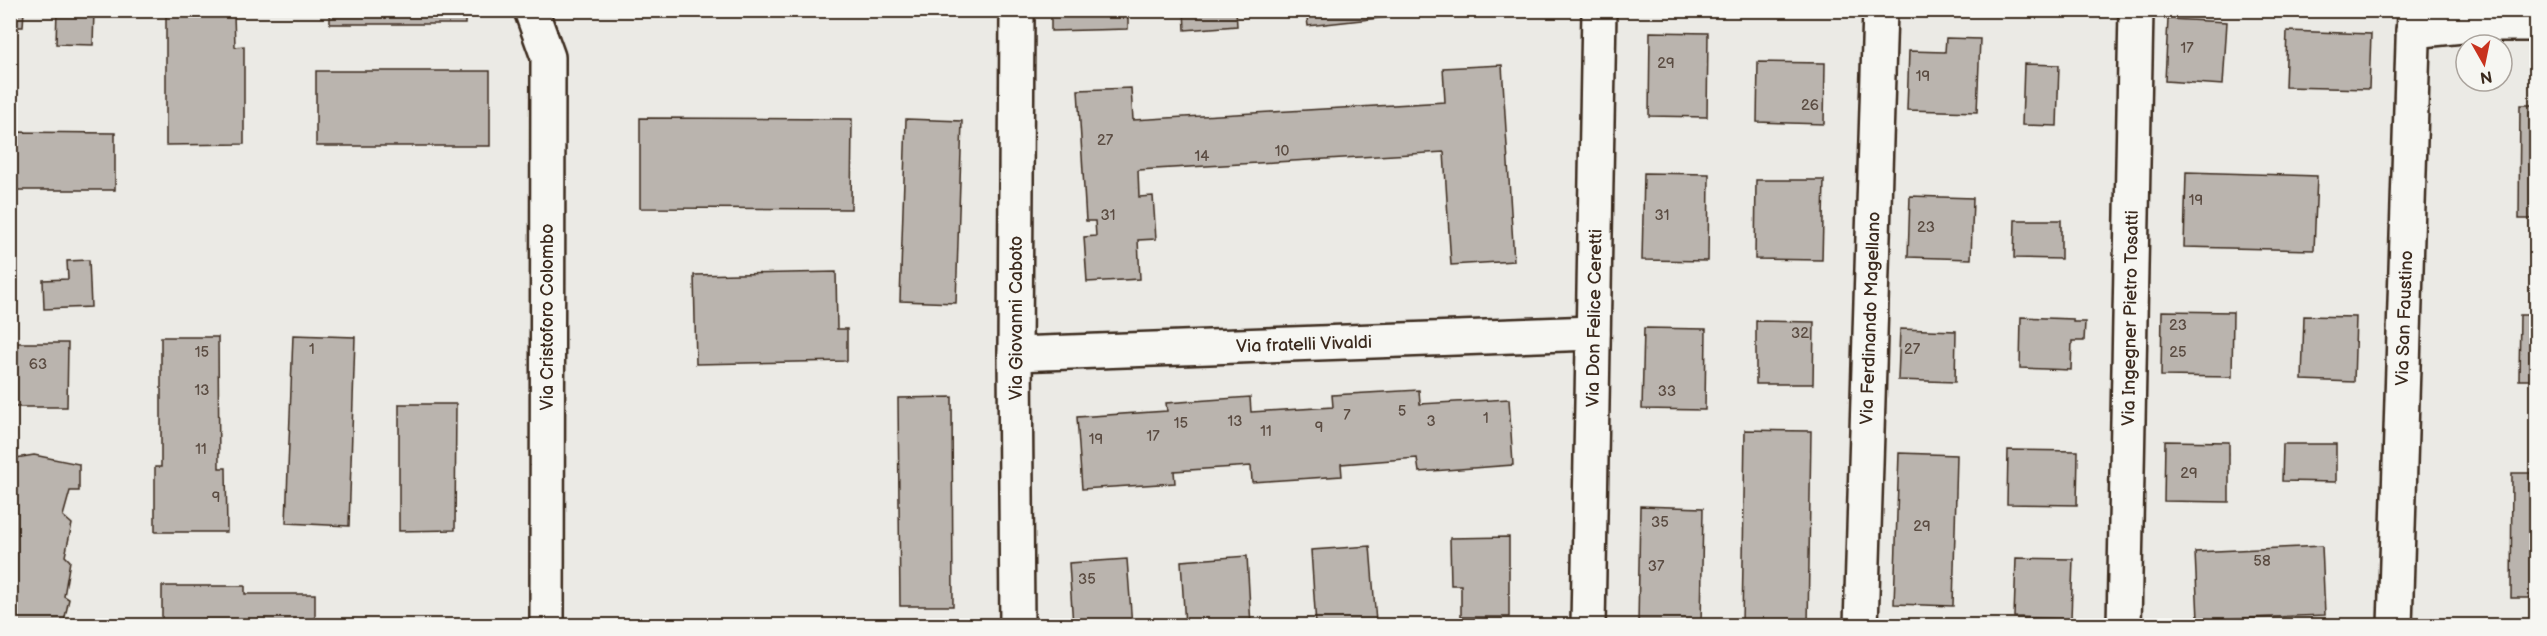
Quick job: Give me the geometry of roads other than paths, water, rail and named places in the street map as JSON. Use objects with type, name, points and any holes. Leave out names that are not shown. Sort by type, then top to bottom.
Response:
[{"type":"street","name":"Via Cristoforo Colombo","points":[[531,10],[548,57],[547,626]]},
{"type":"street","name":"Via Giovanni Caboto","points":[[1017,10],[1015,354],[1017,626]]},
{"type":"street","name":"Via Don Felice Ceretti","points":[[1588,626],[1599,10]]},
{"type":"street","name":"Via Ferdinando Magellano","points":[[1861,626],[1880,10]]},
{"type":"street","name":"Via Ingegner Pietro Tosatti","points":[[2124,626],[2136,10]]},
{"type":"street","points":[[2414,21],[2536,24]]},
{"type":"street","name":"Via San Faustino","points":[[2395,626],[2414,21]]},
{"type":"street","name":"Via fratelli Vivaldi","points":[[1015,354],[1593,333]]}]
